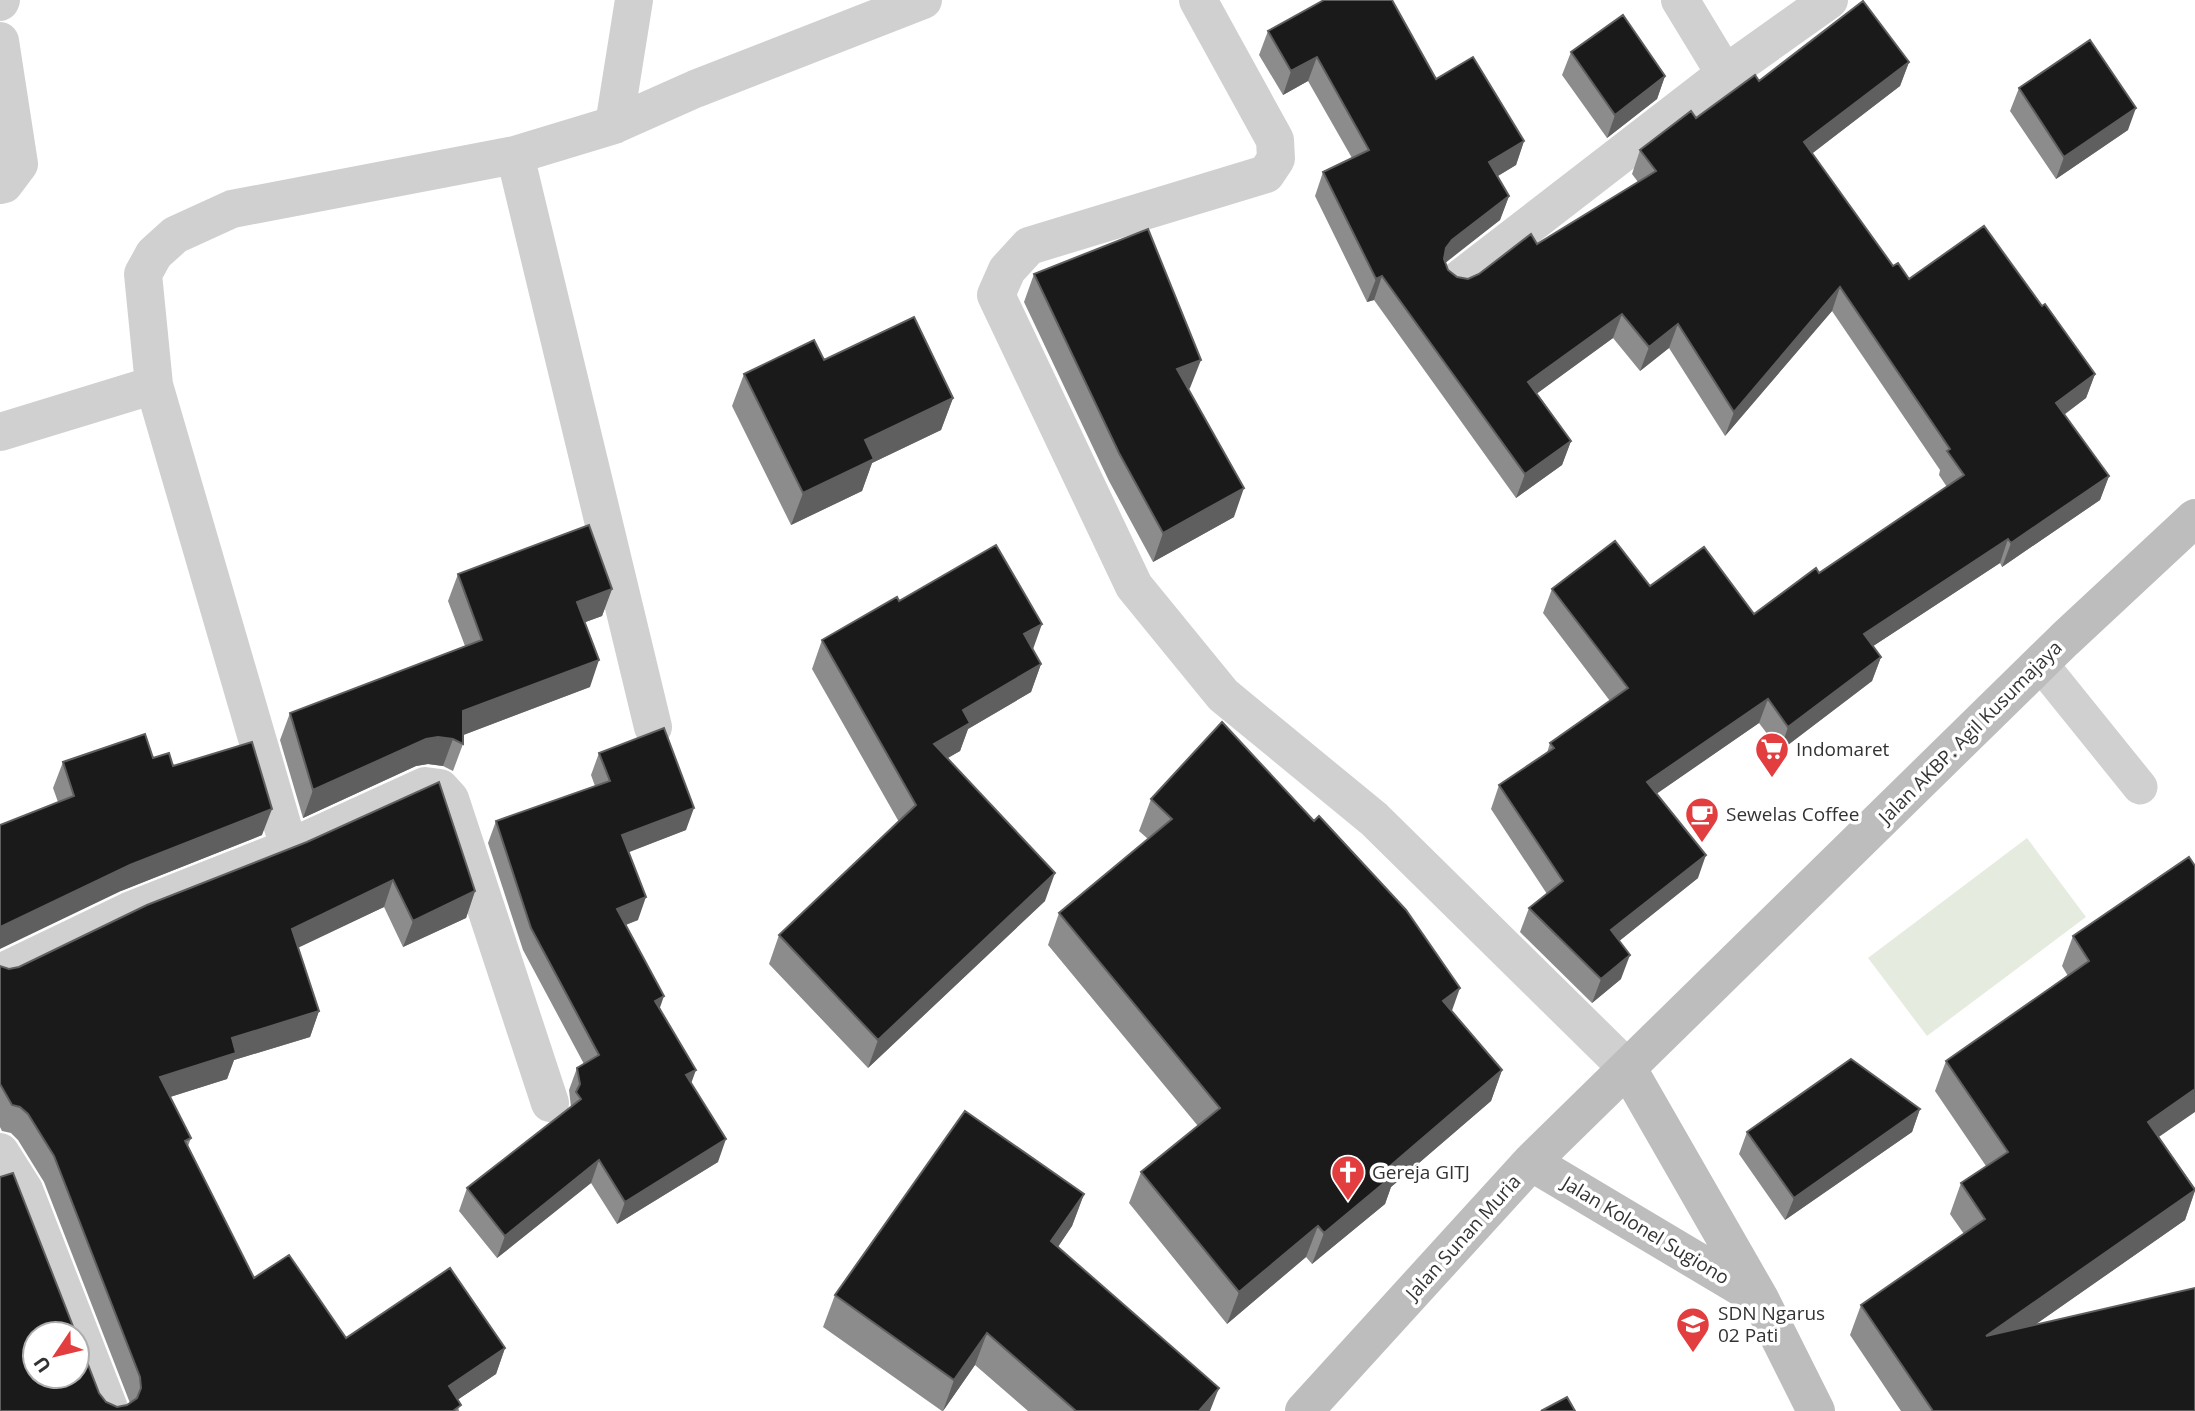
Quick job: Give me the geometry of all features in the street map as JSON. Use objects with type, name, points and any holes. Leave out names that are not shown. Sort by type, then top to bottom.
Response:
[{"type":"main road","name":"Jalan AKBP. Agil Kusumajaya","points":[[1628,1069],[2040,663],[2195,518]]},
{"type":"main road","name":"Jalan Sunan Muria","points":[[1304,1411],[1531,1162],[1628,1069]]},
{"type":"main road","name":"Jalan Kolonel Sugiono","points":[[1628,1069],[1760,1299],[1816,1411]]},
{"type":"main road","name":"Jalan Kolonel Sugiono","points":[[1531,1162],[1760,1299]]},
{"type":"street","points":[[614,125],[634,0]]},
{"type":"street","points":[[289,848],[154,385],[143,274],[154,254],[175,235],[232,209],[514,155],[614,125],[695,89],[923,0]]},
{"type":"street","points":[[1198,0],[1275,140],[1276,159],[1266,174],[1029,246],[1007,270],[996,295],[1133,586],[1223,695],[1374,819],[1628,1069]]},
{"type":"street","points":[[1680,0],[1725,74]]},
{"type":"street","points":[[1457,281],[1725,74],[1829,0]]},
{"type":"street","points":[[0,41],[19,164],[4,184],[0,185]]},
{"type":"street","points":[[514,155],[653,727]]},
{"type":"street","points":[[0,432],[154,385]]},
{"type":"street","points":[[0,972],[129,911],[289,848],[425,786],[440,788],[450,799],[550,1103]]},
{"type":"street","points":[[0,1152],[24,1190],[110,1411]]},
{"type":"lane","points":[[2040,663],[2140,787]]},
{"type":"shaded area","points":[[2027,838],[2086,917],[1927,1036],[1868,958]]},
{"type":"building","points":[[1324,0],[1392,0],[1436,79],[1473,57],[1524,141],[1489,162],[1509,196],[1452,240],[1446,248],[1444,259],[1448,270],[1457,277],[1468,279],[1479,274],[1531,234],[1537,244],[1656,171],[1640,150],[1691,111],[1696,118],[1755,75],[1759,81],[1863,1],[1909,62],[1804,142],[1893,266],[1898,263],[1909,279],[1984,226],[2095,374],[2056,403],[2109,476],[2011,543],[2008,539],[1864,634],[1881,657],[1788,727],[1768,699],[1647,782],[1706,855],[1611,930],[1630,955],[1601,979],[1529,908],[1563,881],[1499,785],[1554,748],[1550,743],[1628,688],[1552,589],[1615,541],[1650,586],[1704,547],[1754,614],[1816,568],[1819,573],[1964,475],[1947,451],[1950,449],[1840,287],[1734,412],[1678,324],[1649,347],[1622,314],[1528,382],[1571,441],[1525,474],[1382,276],[1376,279],[1323,172],[1369,150],[1317,57],[1291,71],[1268,31]]},
{"type":"building","points":[[1623,15],[1665,76],[1615,115],[1571,52]]},
{"type":"building","points":[[2090,40],[2136,108],[2064,157],[2019,88]]},
{"type":"building","points":[[1148,229],[1201,360],[1177,369],[1244,488],[1163,533],[1119,453],[1034,274]]},
{"type":"building","points":[[914,317],[953,398],[865,440],[874,459],[803,493],[744,374],[814,340],[824,360]]},
{"type":"building","points":[[589,525],[612,589],[577,602],[599,660],[463,711],[463,744],[453,739],[426,739],[313,790],[290,713],[482,640],[458,574]]},
{"type":"building","points":[[996,545],[1042,624],[1024,634],[1041,664],[963,710],[970,723],[934,744],[1055,873],[878,1040],[779,935],[916,805],[822,640],[897,597],[899,601]]},
{"type":"building","points":[[1222,722],[1314,821],[1319,816],[1406,910],[1460,988],[1443,1001],[1502,1070],[1390,1166],[1396,1173],[1324,1233],[1318,1226],[1239,1292],[1141,1172],[1220,1108],[1059,913],[1172,819],[1151,799]]},
{"type":"building","points":[[664,728],[694,808],[622,835],[646,897],[617,909],[664,996],[655,1001],[696,1070],[686,1075],[726,1139],[625,1202],[599,1160],[505,1236],[467,1188],[581,1099],[576,1092],[580,1084],[577,1068],[599,1055],[531,928],[496,821],[610,781],[599,753]]},
{"type":"building","points":[[145,734],[153,758],[169,753],[173,766],[252,742],[272,809],[130,865],[0,927],[0,825],[74,796],[63,762]]},
{"type":"building","points":[[439,782],[475,891],[413,921],[393,880],[292,929],[319,1011],[232,1038],[236,1053],[160,1077],[191,1138],[185,1141],[254,1278],[289,1255],[346,1338],[450,1268],[505,1348],[449,1386],[461,1405],[453,1411],[0,1411],[0,1177],[13,1173],[71,1320],[21,1320],[21,1390],[91,1390],[91,1372],[99,1393],[106,1402],[117,1407],[127,1405],[137,1398],[141,1388],[140,1377],[54,1156],[28,1114],[20,1107],[12,1105],[0,1084],[0,966],[9,969],[19,967],[147,905],[307,842]]},
{"type":"building","points":[[2189,857],[2195,866],[2195,1089],[2148,1122],[2195,1190],[1986,1336],[2195,1288],[2195,1411],[1933,1411],[1861,1305],[1985,1219],[1961,1183],[2008,1152],[1946,1061],[2089,961],[2073,936]]},
{"type":"building","points":[[1851,1059],[1920,1109],[1794,1198],[1747,1132]]},
{"type":"building","points":[[965,1111],[1084,1194],[1051,1241],[1219,1388],[1199,1411],[1076,1411],[987,1333],[954,1380],[835,1295]]},
{"type":"building","points":[[1567,1397],[1575,1411],[1541,1411]]},
{"type":"place","name":"Indomaret","points":[[1772,779]]},
{"type":"place","name":"Sewelas Coffee","points":[[1702,844]]},
{"type":"place","name":"Gereja GITJ","points":[[1348,1202]]},
{"type":"place","name":"SDN Ngarus 02 Pati","points":[[1693,1354]]}]
